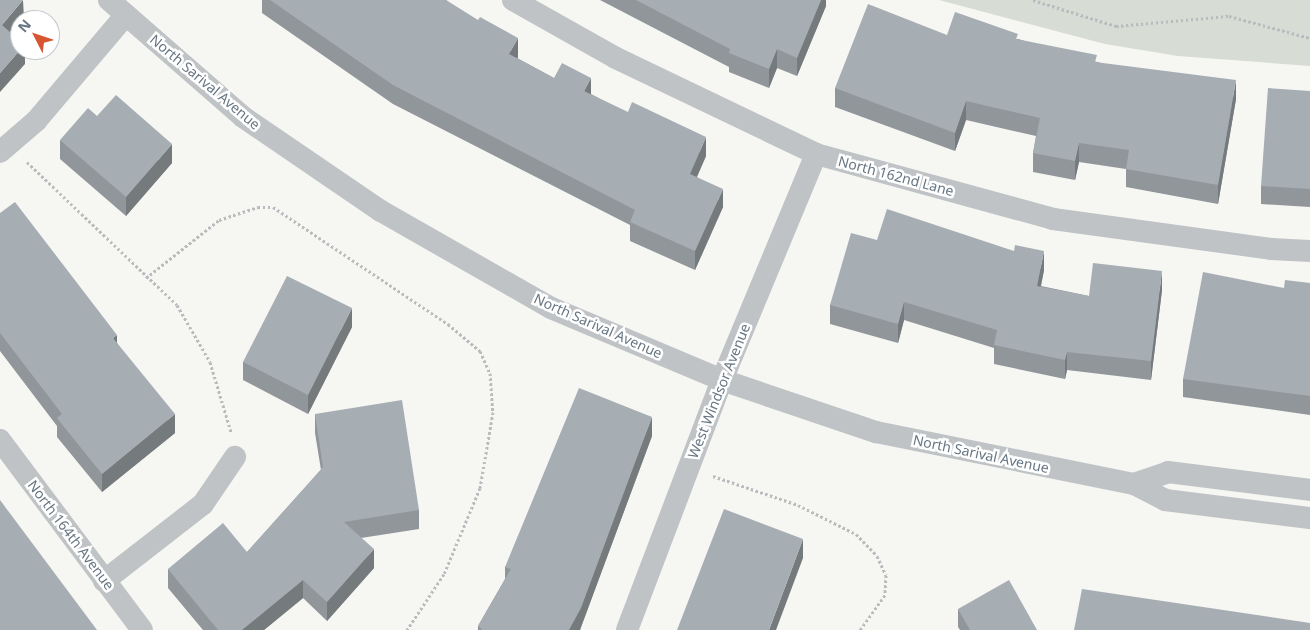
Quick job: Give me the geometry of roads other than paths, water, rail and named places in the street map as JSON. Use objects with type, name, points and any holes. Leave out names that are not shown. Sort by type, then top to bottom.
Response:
[{"type":"street","name":"North Sarival Avenue","points":[[109,0],[243,117],[381,211],[550,308],[722,380],[876,432],[1134,484],[1165,500],[1310,513]]},
{"type":"street","name":"North 162nd Lane","points":[[513,0],[616,58],[816,154],[1053,219],[1271,250],[1310,251]]},
{"type":"street","points":[[5,148],[36,121],[126,15]]},
{"type":"street","name":"West Windsor Avenue","points":[[627,630],[722,380],[816,154]]},
{"type":"street","name":"North 164th Avenue","points":[[0,440],[142,630]]},
{"type":"street","points":[[104,581],[203,504],[235,457]]},
{"type":"street","points":[[1134,484],[1168,472],[1240,478],[1310,490]]},
{"type":"street","points":[[1238,508],[1240,478]]}]
